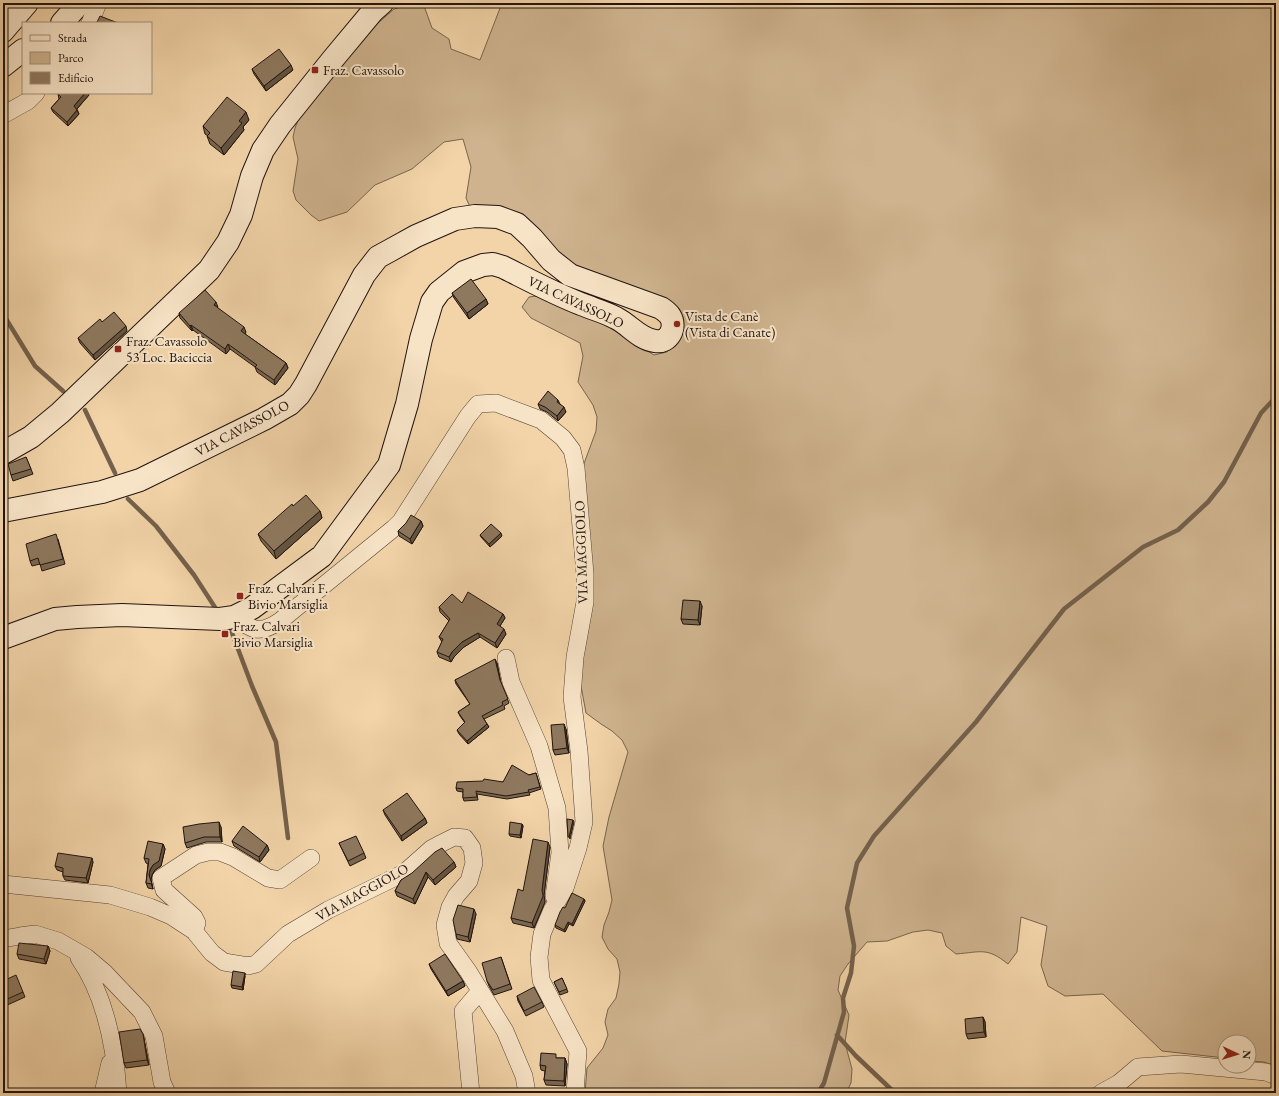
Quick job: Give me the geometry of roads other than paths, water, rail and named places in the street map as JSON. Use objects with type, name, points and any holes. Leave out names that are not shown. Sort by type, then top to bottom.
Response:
[{"type":"main road","points":[[3,31],[27,3]]},
{"type":"main road","points":[[63,22],[80,3]]},
{"type":"main road","points":[[3,453],[30,437],[60,413],[209,270],[228,242],[241,215],[252,176],[263,150],[280,125],[333,59],[365,20],[382,3]]},
{"type":"main road","points":[[3,66],[22,51]]},
{"type":"main road","name":"VIA CAVASSOLO","points":[[3,511],[102,492],[140,480],[264,419],[290,404],[299,395],[306,384],[364,275],[372,263],[383,254],[409,239],[454,219],[475,216],[498,217],[517,224],[532,238],[554,263],[570,275],[660,308],[670,316],[672,329],[669,336],[662,341],[656,342],[640,336],[621,320],[581,304],[503,267],[494,264],[482,265],[464,272],[439,292],[432,302],[421,339],[407,404],[389,465],[322,556],[252,608],[229,618]]},
{"type":"main road","points":[[3,638],[55,620],[77,617],[122,615],[229,618]]},
{"type":"street","points":[[90,22],[98,3]]},
{"type":"street","points":[[3,115],[28,101],[35,94]]},
{"type":"street","name":"VIA MAGGIOLO","points":[[229,618],[256,630],[270,628],[394,528],[401,521],[468,416],[478,404],[496,403],[541,420],[562,438],[572,450],[576,468],[585,574],[585,602],[575,657],[572,697],[579,751],[584,822],[578,848],[565,888],[552,910],[542,934],[539,957],[541,980],[578,1051],[575,1093]]},
{"type":"street","points":[[506,658],[511,682],[540,746],[557,808],[560,853],[552,910]]},
{"type":"street","name":"VIA MAGGIOLO","points":[[3,884],[110,895],[150,907],[171,916],[194,931],[212,952],[224,962],[248,966],[256,964],[288,934],[328,910],[404,873],[431,849],[442,843],[454,837],[464,838],[472,848],[474,863],[469,881],[456,896],[450,908],[445,925],[448,943],[480,990],[505,1031],[524,1076],[527,1093]]},
{"type":"street","points":[[194,931],[197,923],[194,917],[164,890],[161,878],[174,871],[196,855],[208,852],[220,852],[233,857],[268,878],[280,880],[311,858]]},
{"type":"street","points":[[3,939],[35,934],[58,941],[86,957],[105,973],[142,1012],[154,1036],[162,1082],[167,1093]]},
{"type":"street","points":[[74,949],[94,982],[106,1017],[114,1049],[118,1093]]},
{"type":"street","points":[[472,1093],[463,1011],[480,990]]},
{"type":"street","points":[[103,1093],[114,1049]]},
{"type":"street","points":[[1101,1093],[1119,1083],[1138,1067],[1181,1064],[1266,1072],[1276,1076]]},
{"type":"waterway","points":[[3,314],[35,366],[63,391]]},
{"type":"waterway","points":[[818,1093],[824,1083],[844,1012],[843,998],[851,973],[854,946],[847,908],[857,863],[874,836],[976,722],[1064,609],[1143,547],[1178,530],[1208,502],[1224,482],[1261,413],[1276,397]]},
{"type":"waterway","points":[[85,410],[115,473]]},
{"type":"waterway","points":[[128,499],[156,526],[194,575],[218,612]]},
{"type":"waterway","points":[[226,624],[232,633],[252,686],[276,742],[288,838]]},
{"type":"waterway","points":[[837,1035],[856,1056],[895,1093]]},
{"type":"place","name":"Fraz. Cavassolo","points":[[315,70]]},
{"type":"place","name":"Vista de Canè (Vista di Canate)","points":[[677,324]]},
{"type":"place","name":"Fraz. Cavassolo 53 Loc. Baciccia","points":[[118,349]]},
{"type":"place","name":"Fraz. Calvari F. Bivio Marsiglia","points":[[240,596]]},
{"type":"place","name":"Fraz. Calvari Bivio Marsiglia","points":[[225,634]]}]
